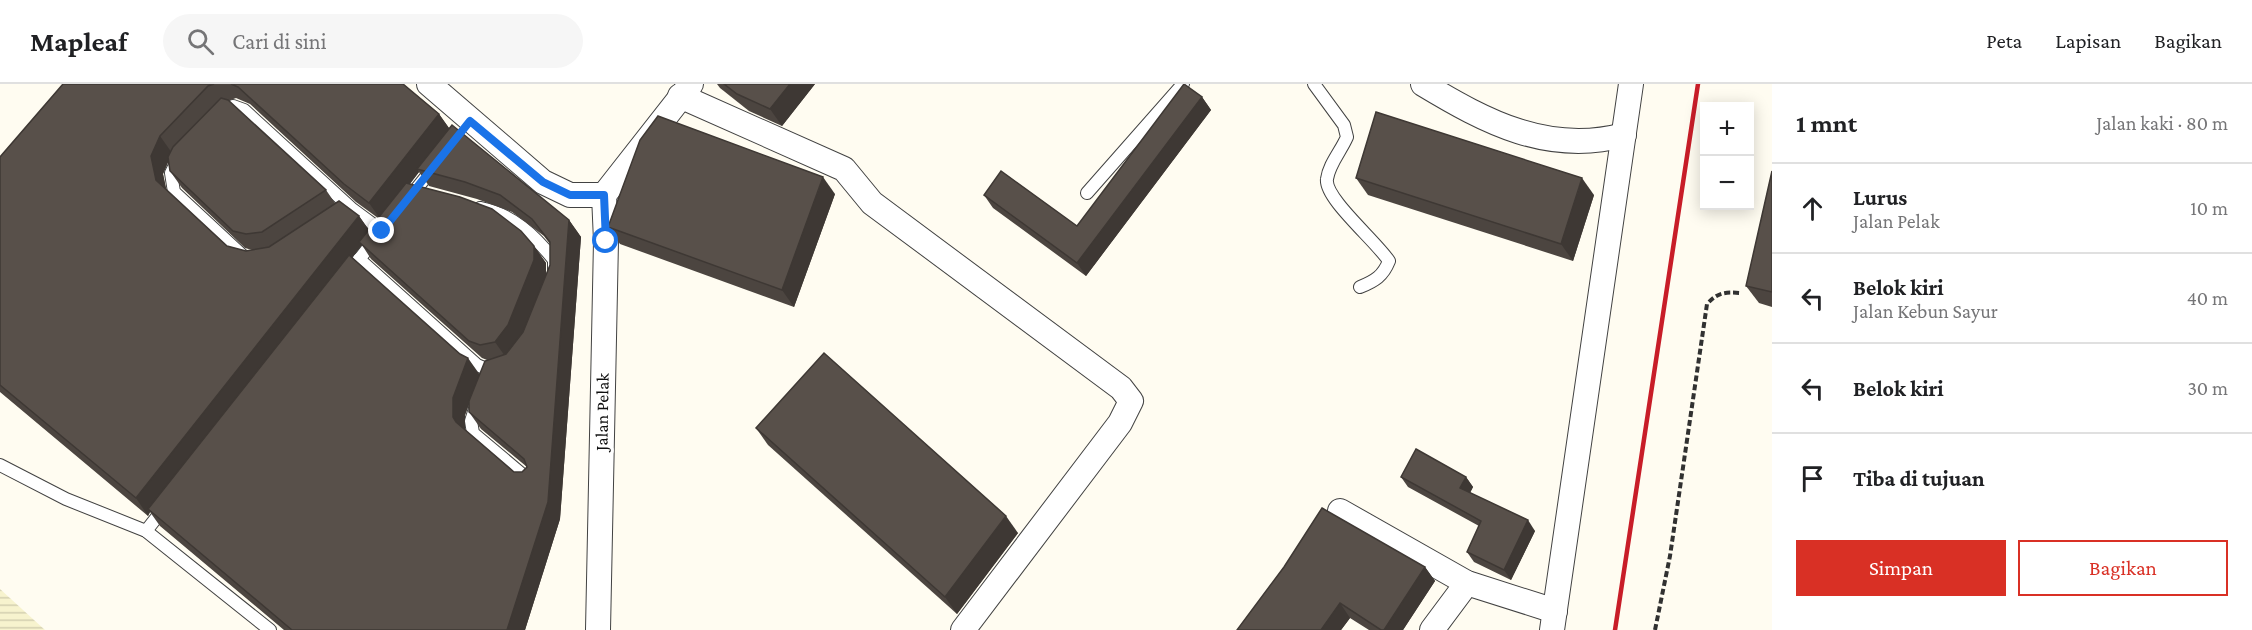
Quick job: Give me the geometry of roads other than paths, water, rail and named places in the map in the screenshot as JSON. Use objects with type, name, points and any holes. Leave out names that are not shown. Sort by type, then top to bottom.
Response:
[{"type":"street","points":[[429,84],[467,125],[543,182],[570,195],[604,195],[685,90],[844,169],[872,203],[1121,388],[1131,401],[1120,423],[963,630]]},
{"type":"street","points":[[1423,84],[1465,109],[1532,137],[1571,142],[1600,141],[1623,135]]},
{"type":"street","points":[[1340,511],[1467,583],[1554,620],[1631,84]]},
{"type":"street","name":"Jalan Pelak","points":[[598,630],[606,241],[604,195]]},
{"type":"street","points":[[1432,630],[1467,583]]},
{"type":"lane","points":[[1087,193],[1184,84]]},
{"type":"lane","points":[[1314,84],[1344,125],[1347,137],[1330,167],[1327,189],[1334,200],[1379,246],[1389,261],[1385,271],[1379,277],[1360,286]]},
{"type":"lane","points":[[210,125],[226,109],[233,106],[244,110],[346,211],[385,227],[337,287]]},
{"type":"lane","points":[[186,151],[178,159],[171,173],[174,192],[241,255],[257,260]]},
{"type":"lane","points":[[402,207],[420,192],[443,156]]},
{"type":"lane","points":[[462,205],[494,211],[525,229],[554,260],[554,279]]},
{"type":"lane","points":[[359,259],[477,365],[487,381]]},
{"type":"lane","points":[[512,366],[487,381],[471,421],[473,432],[531,482]]},
{"type":"lane","points":[[0,465],[66,499],[146,531],[270,630]]},
{"type":"lane","points":[[146,531],[175,493]]},
{"type":"railway","points":[[1615,630],[1698,84]]}]
